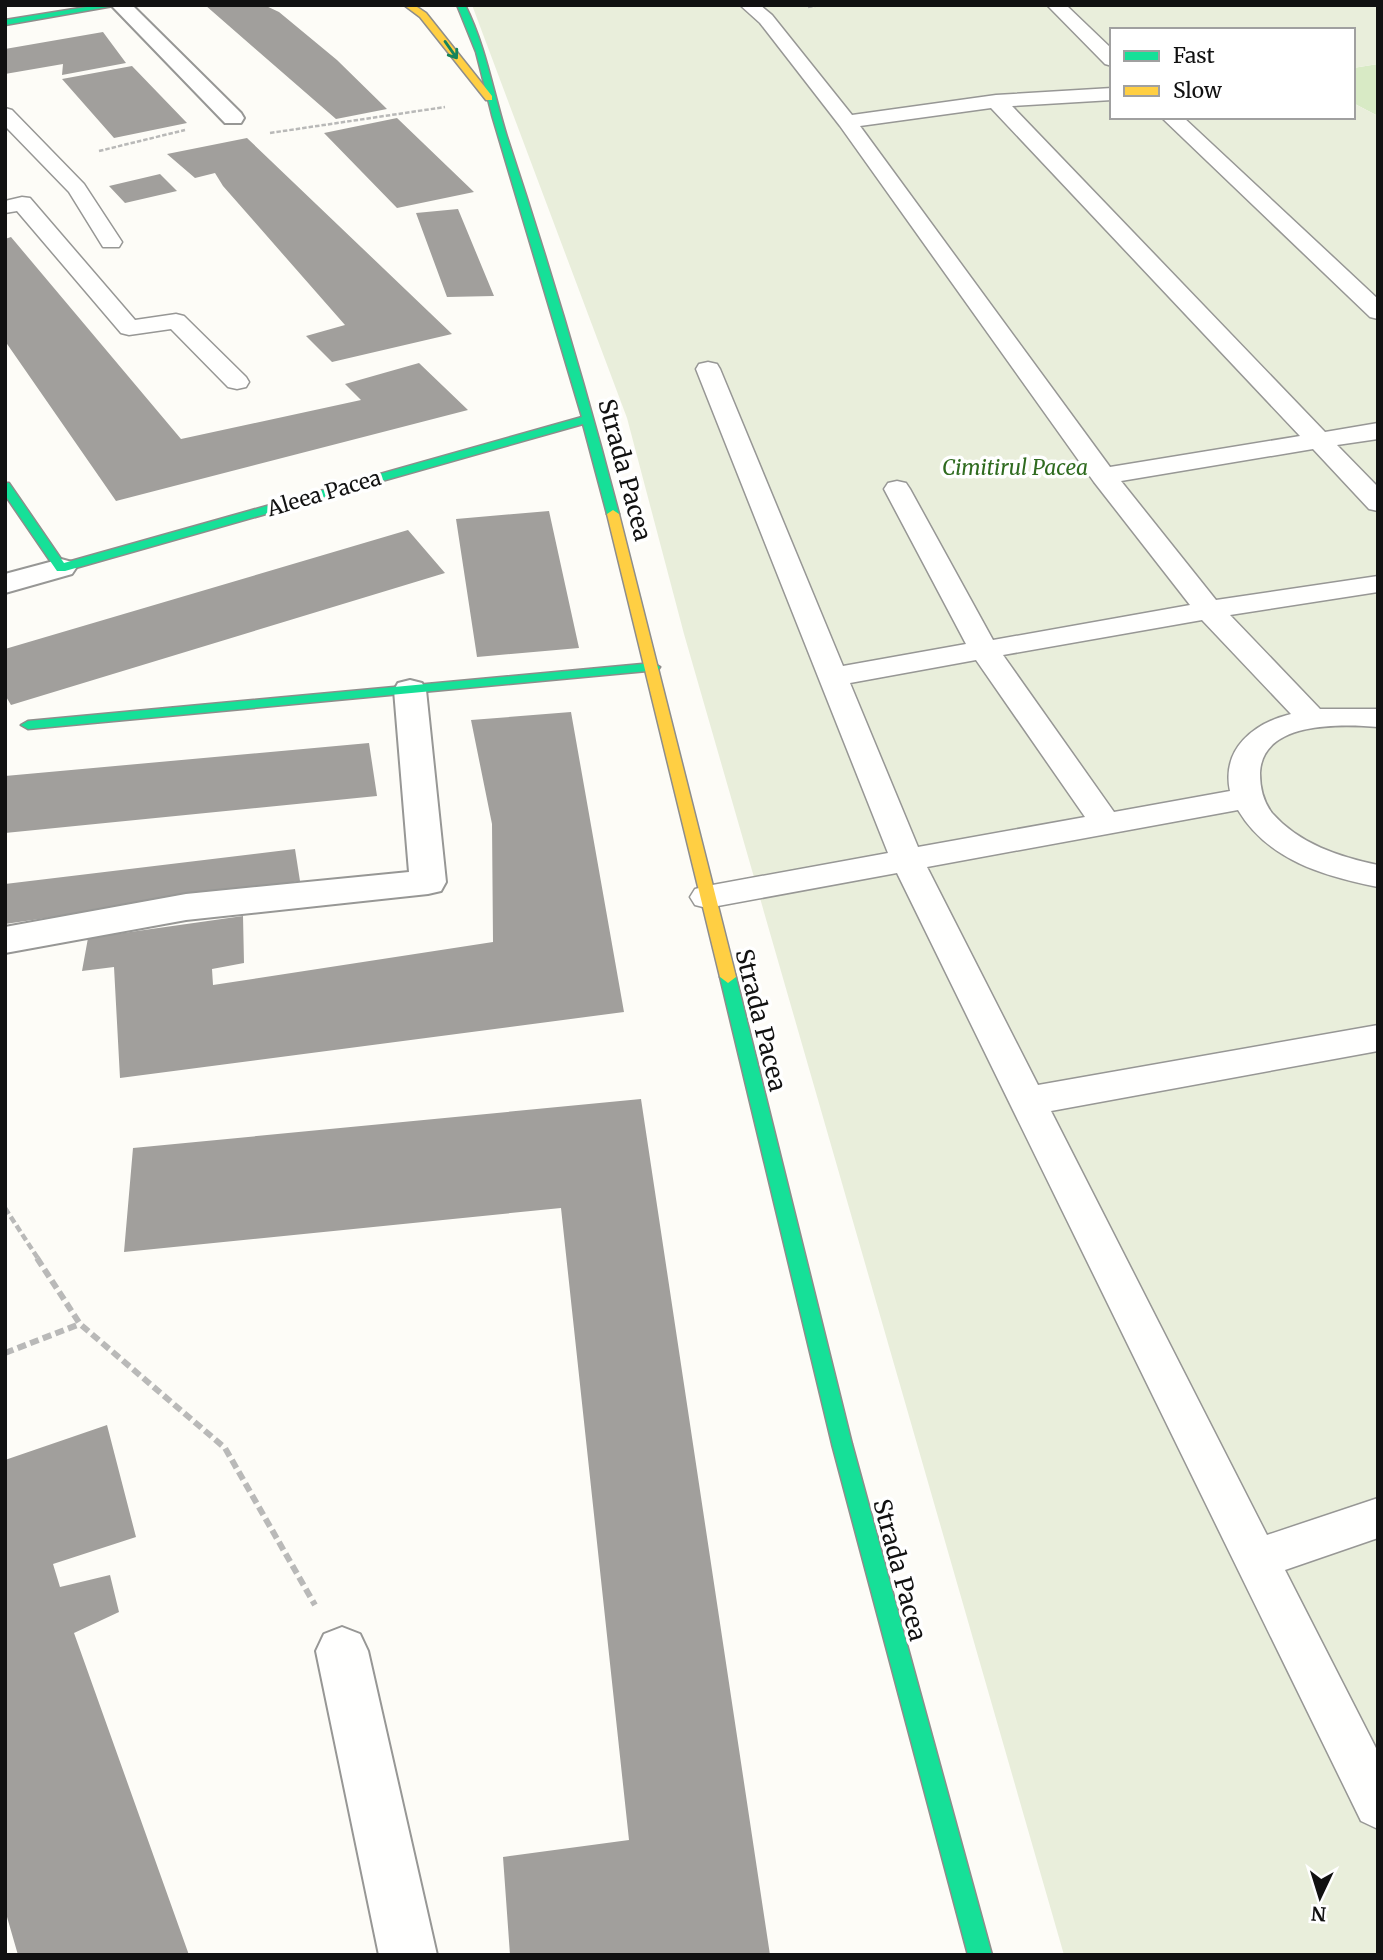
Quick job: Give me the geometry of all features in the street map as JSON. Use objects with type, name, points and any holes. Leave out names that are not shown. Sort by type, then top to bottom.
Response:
[{"type":"main road","points":[[5,23],[115,5]]},
{"type":"main road","name":"Strada Pacea","points":[[408,5],[423,15],[491,100]]},
{"type":"main road","name":"Strada Pacea","points":[[467,6],[489,76],[491,100],[550,277],[653,667],[842,1444],[979,1955]]},
{"type":"main road","name":"Aleea Pacea","points":[[61,568],[587,419]]},
{"type":"main road","points":[[5,486],[61,568]]},
{"type":"main road","points":[[28,725],[653,667]]},
{"type":"street","points":[[121,5],[233,118]]},
{"type":"street","name":"Aleea Pacea","points":[[5,584],[61,568]]},
{"type":"street","points":[[5,940],[186,907],[428,882],[410,690]]},
{"type":"street","points":[[342,1651],[408,1955]]},
{"type":"lane","points":[[749,5],[766,19],[847,122],[1104,476],[1209,611],[1311,718]]},
{"type":"lane","points":[[1056,5],[1110,58]]},
{"type":"lane","points":[[847,122],[996,101],[1110,94]]},
{"type":"lane","points":[[996,101],[1378,503]]},
{"type":"lane","points":[[5,114],[77,188],[111,242]]},
{"type":"lane","points":[[1173,119],[1378,312]]},
{"type":"lane","points":[[77,188],[31,200],[129,328],[176,321],[237,382]]},
{"type":"lane","points":[[708,369],[907,860],[1378,1804]]},
{"type":"lane","points":[[1104,476],[1378,431]]},
{"type":"lane","points":[[897,489],[984,650],[1106,824]]},
{"type":"lane","points":[[832,677],[1378,584]]},
{"type":"lane","points":[[1378,718],[1349,714],[1311,718],[1276,728],[1252,746],[1242,771],[1246,798],[1265,825],[1297,850],[1339,868],[1378,876]]},
{"type":"lane","points":[[708,897],[1246,798]]},
{"type":"lane","points":[[1027,1101],[1378,1038]]},
{"type":"lane","points":[[1256,1559],[1378,1518]]},
{"type":"path","points":[[5,1208],[80,1324],[225,1448],[342,1651]]},
{"type":"path","points":[[5,1353],[80,1324]]},
{"type":"green space","name":"Cimitirul Pacea","points":[[472,5],[1378,5],[1378,64],[1355,68],[1355,28],[1110,28],[1110,119],[1355,119],[1355,104],[1378,116],[1378,1955],[1064,1955],[684,634],[627,418]]},
{"type":"green space","points":[[1378,64],[1378,116],[1355,104],[1355,68]]},
{"type":"building","points":[[205,5],[264,5],[279,12],[337,60],[387,109],[336,119]]},
{"type":"building","points":[[103,32],[126,63],[62,75],[63,64],[5,74],[5,49]]},
{"type":"building","points":[[132,66],[187,123],[114,138],[62,79]]},
{"type":"building","points":[[397,118],[474,192],[397,208],[324,133]]},
{"type":"building","points":[[247,138],[452,334],[332,362],[306,336],[345,325],[223,186],[215,173],[195,178],[167,154]]},
{"type":"building","points":[[160,174],[177,191],[125,203],[109,186]]},
{"type":"building","points":[[458,209],[494,296],[447,297],[416,213]]},
{"type":"building","points":[[11,237],[181,439],[361,400],[345,384],[419,363],[468,410],[116,501],[5,341],[5,239]]},
{"type":"building","points":[[549,511],[579,648],[477,657],[456,519]]},
{"type":"building","points":[[408,530],[445,573],[11,705],[5,695],[5,649]]},
{"type":"building","points":[[571,712],[624,1012],[120,1078],[114,967],[82,971],[88,938],[243,916],[244,963],[212,969],[213,985],[493,942],[492,824],[471,720]]},
{"type":"building","points":[[369,743],[377,796],[5,833],[5,776]]},
{"type":"building","points":[[295,849],[300,881],[5,924],[5,884]]},
{"type":"building","points":[[641,1099],[770,1955],[510,1955],[503,1857],[629,1840],[561,1208],[124,1252],[133,1148]]},
{"type":"building","points":[[107,1425],[136,1537],[53,1564],[60,1587],[110,1575],[119,1612],[74,1633],[189,1955],[18,1955],[5,1910],[5,1460]]},
{"type":"traffic: fast","points":[[5,23],[115,5]]},
{"type":"traffic: fast","points":[[461,5],[475,36],[501,131],[532,226],[613,514]]},
{"type":"traffic: fast","points":[[5,486],[61,568],[587,419]]},
{"type":"traffic: fast","points":[[28,725],[653,667]]},
{"type":"traffic: fast","points":[[728,977],[842,1444],[980,1955]]},
{"type":"traffic: slow","points":[[408,5],[423,15],[489,98]]},
{"type":"traffic: slow","points":[[613,514],[728,977]]}]
